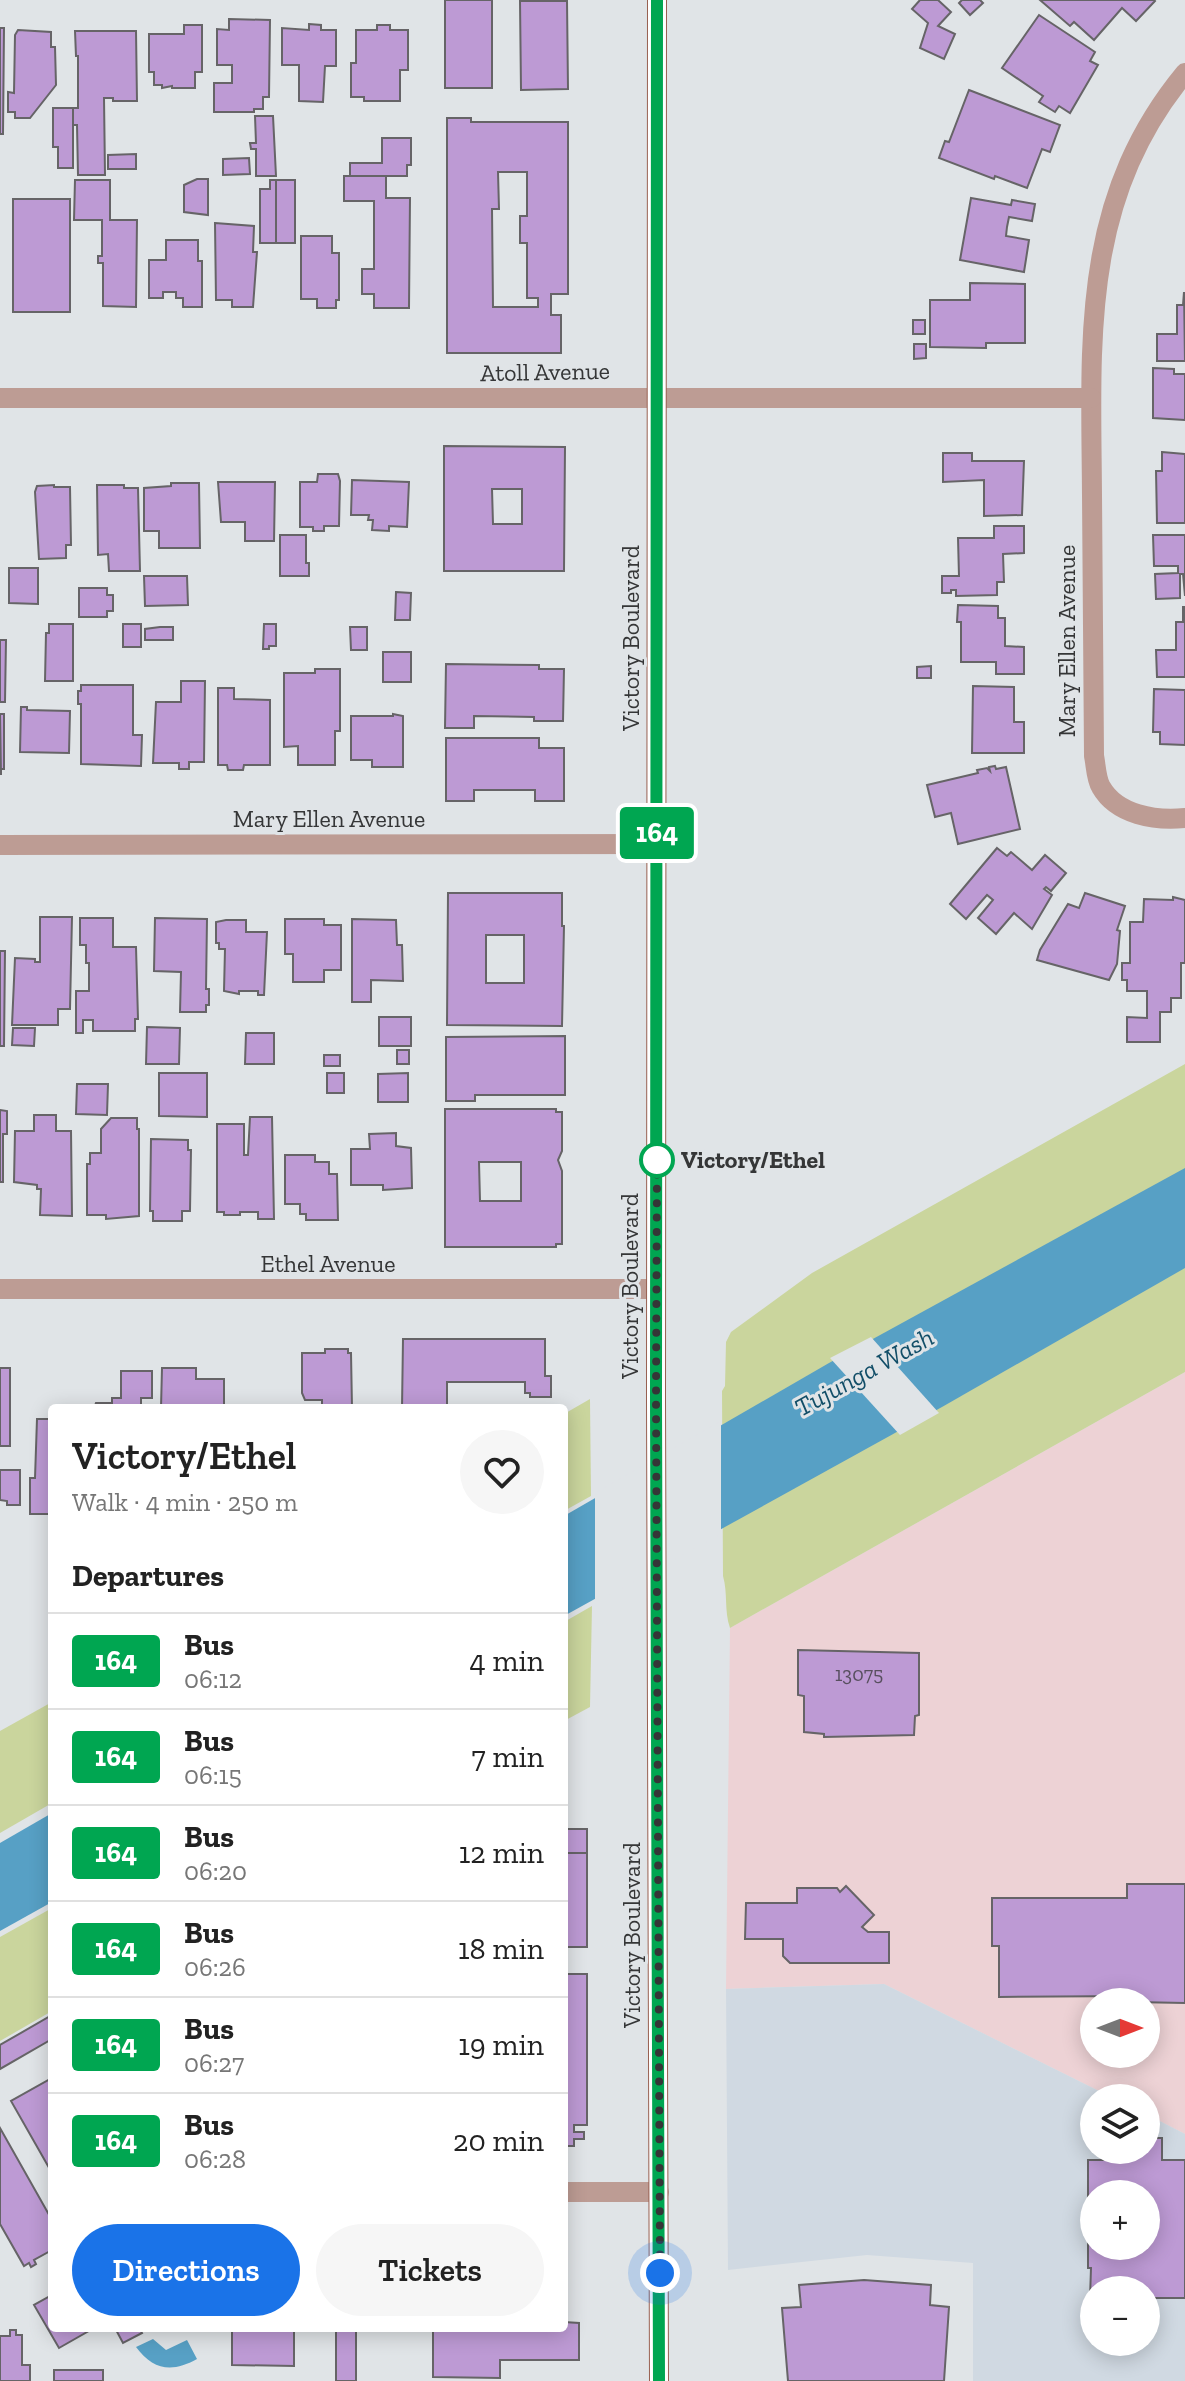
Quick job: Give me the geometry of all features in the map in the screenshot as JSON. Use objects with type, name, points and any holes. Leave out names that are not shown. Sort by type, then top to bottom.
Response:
[{"type":"main road","name":"Victory Boulevard","points":[[657,0],[659,2381]]},
{"type":"street","name":"Mary Ellen Avenue","points":[[1185,73],[1162,101],[1130,159],[1106,227],[1094,294],[1091,398],[1094,756],[1100,786],[1123,811],[1169,820],[1185,818]]},
{"type":"street","name":"Atoll Avenue","points":[[0,398],[1091,398]]},
{"type":"street","name":"Mary Ellen Avenue","points":[[0,845],[657,844]]},
{"type":"street","name":"Ethel Avenue","points":[[0,1289],[656,1289]]},
{"type":"street","points":[[568,2192],[659,2192]]},
{"type":"shaded area","points":[[1185,1372],[1185,2134],[1160,2121],[1160,2084],[1085,2084],[884,1984],[726,1989],[730,1628]]},
{"type":"shaded area","points":[[884,1984],[1085,2084],[1080,2084],[1080,2164],[1160,2164],[1160,2121],[1185,2134],[1185,2381],[973,2381],[973,2263],[867,2255],[728,2270],[726,1989]]},
{"type":"green space","points":[[1185,1064],[1185,1372],[730,1628],[723,1576],[722,1391],[725,1386],[726,1342],[731,1332],[812,1273]]},
{"type":"green space","points":[[590,1399],[591,1496],[568,1509],[568,1412]]},
{"type":"green space","points":[[592,1606],[590,1707],[568,1719],[568,1620]]},
{"type":"green space","points":[[48,1704],[48,1805],[0,1833],[0,1731]]},
{"type":"green space","points":[[48,1910],[48,2013],[0,2041],[0,1937]]},
{"type":"water","name":"Tujunga Wash","points":[[1185,1168],[1185,1268],[942,1407],[568,1614],[568,1514],[829,1363]]},
{"type":"water","points":[[48,1815],[48,1904],[0,1931],[0,1843]]},
{"type":"water","points":[[153,2339],[166,2350],[187,2340],[197,2359],[179,2366],[156,2365],[136,2347]]},
{"type":"pier","points":[[871,1337],[939,1413],[900,1435],[830,1358]]},
{"type":"pier","points":[[721,1421],[721,1534],[595,1603],[595,1493]]},
{"type":"building","points":[[445,0],[492,0],[492,88],[445,88]]},
{"type":"building","points":[[920,0],[938,0],[951,12],[938,26],[955,34],[944,59],[920,48],[928,23],[912,9]]},
{"type":"building","points":[[962,0],[980,0],[983,3],[970,15],[959,3]]},
{"type":"building","points":[[1040,0],[1155,1],[1136,21],[1122,8],[1094,40],[1074,22],[1070,26]]},
{"type":"building","points":[[520,1],[567,1],[568,89],[521,90]]},
{"type":"building","points":[[1039,15],[1095,52],[1090,61],[1098,65],[1070,113],[1059,106],[1055,112],[1039,102],[1043,96],[1002,68]]},
{"type":"building","points":[[229,19],[270,20],[269,97],[263,97],[263,109],[254,109],[254,112],[214,112],[214,83],[232,83],[232,65],[217,65],[217,29],[229,30]]},
{"type":"building","points":[[309,24],[321,25],[321,30],[336,30],[336,66],[325,66],[323,102],[299,101],[299,65],[282,65],[282,28],[309,30]]},
{"type":"building","points":[[184,25],[202,25],[202,72],[195,72],[195,88],[162,88],[162,85],[154,85],[154,72],[149,72],[149,34],[184,34]]},
{"type":"building","points":[[377,25],[390,25],[390,30],[408,30],[408,70],[400,70],[400,101],[364,101],[364,97],[351,97],[351,63],[356,63],[356,30],[377,30]]},
{"type":"building","points":[[0,28],[4,28],[3,134],[0,134]]},
{"type":"building","points":[[18,30],[51,32],[51,47],[55,47],[56,85],[30,118],[15,118],[15,112],[8,112],[8,92],[14,93],[15,35]]},
{"type":"building","points":[[75,31],[136,31],[137,101],[104,98],[105,175],[78,175],[77,125],[73,125],[73,108],[78,108]]},
{"type":"building","points":[[969,90],[1060,125],[1050,152],[1042,149],[1027,188],[939,158],[945,141],[949,142]]},
{"type":"building","points":[[53,108],[73,108],[73,168],[58,168],[58,147],[53,147]]},
{"type":"building","points":[[255,116],[273,116],[276,176],[256,176],[256,149],[251,149],[250,143],[256,143]]},
{"type":"building","points":[[447,118],[471,118],[471,122],[568,122],[568,294],[551,294],[551,315],[561,315],[561,353],[447,353]],"holes":[[[498,172],[527,172],[527,216],[520,216],[520,243],[527,243],[527,298],[538,298],[538,307],[493,307],[492,209],[499,209]]]},
{"type":"building","points":[[382,138],[411,138],[411,165],[407,165],[407,176],[350,176],[350,163],[382,163]]},
{"type":"building","points":[[136,154],[136,169],[108,169],[108,155]]},
{"type":"building","points":[[249,158],[250,174],[223,175],[223,159]]},
{"type":"building","points":[[344,176],[386,176],[386,198],[410,198],[409,308],[374,308],[374,294],[362,294],[362,269],[374,269],[374,201],[344,201]]},
{"type":"building","points":[[197,179],[208,179],[208,215],[184,212],[184,185]]},
{"type":"building","points":[[75,180],[110,180],[110,220],[137,220],[136,307],[103,306],[103,263],[98,263],[98,256],[102,256],[102,220],[74,220]]},
{"type":"building","points":[[270,180],[276,180],[276,243],[260,243],[260,189],[270,189]]},
{"type":"building","points":[[276,180],[295,180],[295,243],[276,243]]},
{"type":"building","points":[[971,198],[1011,205],[1012,200],[1035,204],[1032,221],[1009,217],[1007,227],[1006,236],[1029,240],[1024,272],[960,260]]},
{"type":"building","points":[[13,199],[70,199],[70,312],[13,312]]},
{"type":"building","points":[[215,223],[254,226],[253,252],[257,252],[253,307],[232,307],[232,300],[216,300]]},
{"type":"building","points":[[301,236],[332,236],[332,253],[339,253],[339,300],[336,300],[336,308],[317,308],[317,299],[301,299]]},
{"type":"building","points":[[166,240],[198,240],[198,261],[202,261],[202,307],[183,307],[183,298],[176,298],[176,292],[163,292],[163,298],[149,298],[149,260],[166,260]]},
{"type":"building","points":[[970,283],[1025,284],[1025,343],[986,343],[986,348],[930,347],[930,300],[970,300]]},
{"type":"building","points":[[1184,292],[1185,361],[1157,361],[1157,334],[1177,334],[1177,305],[1183,305]]},
{"type":"building","points":[[913,320],[925,320],[925,334],[913,334]]},
{"type":"building","points":[[914,344],[926,344],[926,358],[914,359]]},
{"type":"building","points":[[1153,368],[1174,369],[1174,374],[1185,374],[1185,420],[1153,418]]},
{"type":"building","points":[[444,446],[565,447],[564,571],[444,571]],"holes":[[[492,489],[522,489],[522,524],[493,524]]]},
{"type":"building","points":[[1162,452],[1185,454],[1185,523],[1157,523],[1156,471],[1162,471]]},
{"type":"building","points":[[943,453],[972,453],[972,461],[1024,461],[1022,515],[984,516],[984,480],[943,482]]},
{"type":"building","points":[[318,474],[338,474],[340,481],[339,526],[324,526],[324,531],[300,527],[300,482],[317,482]]},
{"type":"building","points":[[352,480],[409,482],[407,527],[389,526],[389,531],[372,530],[373,520],[368,520],[369,515],[351,515]]},
{"type":"building","points":[[218,482],[275,482],[274,541],[245,541],[245,522],[221,522]]},
{"type":"building","points":[[171,483],[199,483],[200,548],[159,548],[159,531],[144,531],[144,488],[171,486]]},
{"type":"building","points":[[97,485],[138,488],[140,571],[109,571],[108,554],[98,555]]},
{"type":"building","points":[[37,486],[70,487],[71,545],[66,545],[66,558],[39,559],[35,492]]},
{"type":"building","points":[[994,526],[1024,526],[1024,553],[1003,554],[1004,582],[997,582],[997,595],[956,596],[956,590],[942,593],[942,576],[959,576],[958,538],[994,538]]},
{"type":"building","points":[[280,535],[306,535],[309,576],[280,576]]},
{"type":"building","points":[[1153,535],[1185,535],[1185,596],[1183,574],[1180,574],[1180,598],[1156,599],[1155,574],[1178,573],[1178,566],[1154,566]]},
{"type":"building","points":[[9,568],[38,568],[38,604],[9,603]]},
{"type":"building","points":[[144,576],[187,576],[188,605],[145,606]]},
{"type":"building","points":[[79,588],[107,588],[107,595],[113,595],[113,611],[107,611],[107,617],[79,617]]},
{"type":"building","points":[[396,592],[411,593],[410,620],[395,620]]},
{"type":"building","points":[[958,605],[998,606],[998,618],[1005,618],[1005,646],[1024,647],[1024,674],[996,674],[996,662],[961,662]]},
{"type":"building","points":[[1183,607],[1185,677],[1157,677],[1156,650],[1176,650],[1176,622],[1183,622]]},
{"type":"building","points":[[49,624],[73,624],[73,681],[45,681]]},
{"type":"building","points":[[123,624],[141,624],[141,647],[123,647]]},
{"type":"building","points":[[264,624],[276,624],[276,646],[269,646],[269,649],[263,649]]},
{"type":"building","points":[[173,627],[173,640],[145,640],[145,629]]},
{"type":"building","points":[[350,627],[367,627],[367,650],[351,650]]},
{"type":"building","points":[[0,640],[6,640],[5,702],[0,702]]},
{"type":"building","points":[[383,652],[411,652],[411,682],[383,682]]},
{"type":"building","points":[[446,664],[539,665],[539,669],[564,669],[563,721],[474,716],[474,728],[445,728]]},
{"type":"building","points":[[931,666],[931,678],[917,678],[917,667]]},
{"type":"building","points":[[315,669],[340,669],[340,731],[335,731],[335,765],[298,765],[298,746],[284,747],[284,673],[315,673]]},
{"type":"building","points":[[181,681],[205,681],[204,762],[189,762],[189,769],[179,769],[179,763],[153,763],[156,702],[181,702]]},
{"type":"building","points":[[81,685],[133,685],[133,735],[142,735],[141,766],[81,764],[81,704],[78,704],[78,691],[81,691]]},
{"type":"building","points":[[973,686],[1014,687],[1014,722],[1024,722],[1024,753],[972,753]]},
{"type":"building","points":[[218,688],[234,688],[234,699],[270,700],[270,765],[244,765],[243,770],[228,770],[227,765],[218,765]]},
{"type":"building","points":[[1154,689],[1185,690],[1185,745],[1160,744],[1160,732],[1153,732]]},
{"type":"building","points":[[21,707],[27,707],[27,710],[70,711],[69,753],[20,752]]},
{"type":"building","points":[[0,714],[4,714],[4,769],[1,769],[1,775]]},
{"type":"building","points":[[351,716],[403,716],[403,767],[372,767],[372,760],[351,760]]},
{"type":"building","points":[[446,738],[539,738],[539,748],[564,748],[564,801],[535,801],[535,790],[474,790],[474,801],[446,801]]},
{"type":"building","points":[[995,766],[996,769],[1006,767],[1020,829],[958,844],[951,813],[935,817],[927,785],[978,773],[977,770],[987,768],[990,771],[989,767]]},
{"type":"building","points":[[997,848],[1007,856],[1011,852],[1032,870],[1045,855],[1066,873],[1051,891],[1046,887],[1044,889],[1052,895],[1032,929],[1014,913],[996,934],[978,918],[993,900],[987,895],[966,919],[950,904]]},
{"type":"building","points":[[448,893],[562,893],[562,1026],[447,1025]],"holes":[[[486,935],[524,935],[524,983],[486,983]]]},
{"type":"building","points":[[1085,893],[1125,906],[1117,930],[1120,931],[1117,964],[1109,980],[1037,960],[1068,904],[1079,908]]},
{"type":"building","points":[[1173,897],[1185,900],[1185,963],[1181,963],[1181,998],[1171,998],[1171,1012],[1160,1012],[1160,1042],[1127,1042],[1127,1017],[1147,1018],[1147,991],[1127,991],[1127,980],[1122,980],[1122,963],[1130,963],[1130,922],[1143,922],[1144,899],[1173,900]]},
{"type":"building","points":[[40,917],[72,917],[70,1009],[58,1009],[58,1025],[12,1025],[15,958],[40,962]]},
{"type":"building","points":[[80,918],[113,918],[113,947],[136,947],[138,1019],[135,1019],[135,1031],[93,1031],[93,1020],[83,1020],[83,1033],[76,1033],[76,991],[89,991],[89,963],[86,963],[86,945],[80,945]]},
{"type":"building","points":[[155,918],[207,919],[206,989],[209,989],[209,1005],[206,1005],[206,1012],[180,1012],[181,972],[154,971]]},
{"type":"building","points":[[285,919],[324,919],[324,925],[341,925],[341,970],[324,970],[324,982],[293,982],[293,954],[285,954]]},
{"type":"building","points":[[352,919],[396,920],[397,945],[402,945],[403,981],[371,980],[371,1002],[352,1002]]},
{"type":"building","points":[[246,920],[246,932],[267,932],[264,995],[258,995],[258,991],[239,991],[239,994],[224,991],[225,949],[219,949],[219,943],[216,943],[216,922]]},
{"type":"building","points":[[0,951],[5,951],[4,1046],[0,1046]]},
{"type":"building","points":[[379,1017],[411,1017],[411,1046],[379,1046]]},
{"type":"building","points":[[147,1027],[180,1028],[179,1064],[146,1064]]},
{"type":"building","points":[[13,1028],[35,1028],[34,1046],[12,1045]]},
{"type":"building","points":[[246,1033],[274,1033],[274,1064],[245,1064]]},
{"type":"building","points":[[565,1036],[565,1095],[475,1095],[475,1101],[446,1101],[446,1037]]},
{"type":"building","points":[[397,1050],[409,1050],[409,1064],[397,1064]]},
{"type":"building","points":[[324,1055],[340,1055],[340,1066],[324,1066]]},
{"type":"building","points":[[159,1073],[207,1073],[207,1117],[159,1116]]},
{"type":"building","points":[[327,1073],[344,1073],[344,1093],[327,1093]]},
{"type":"building","points":[[408,1073],[408,1102],[378,1102],[378,1074]]},
{"type":"building","points":[[77,1084],[108,1084],[107,1115],[76,1114]]},
{"type":"building","points":[[445,1109],[556,1109],[556,1112],[562,1112],[562,1151],[558,1160],[562,1171],[562,1244],[556,1244],[556,1247],[445,1247]],"holes":[[[479,1162],[521,1162],[521,1201],[480,1201]]]},
{"type":"building","points":[[0,1110],[7,1111],[7,1134],[3,1134],[3,1182],[0,1182]]},
{"type":"building","points":[[34,1115],[56,1115],[56,1131],[71,1131],[72,1216],[40,1215],[41,1189],[37,1189],[37,1185],[14,1182],[15,1131],[34,1131]]},
{"type":"building","points":[[250,1117],[272,1117],[274,1219],[258,1219],[258,1212],[224,1215],[224,1212],[217,1212],[217,1124],[244,1124],[244,1155],[248,1155]]},
{"type":"building","points":[[111,1118],[137,1118],[139,1216],[106,1219],[106,1215],[87,1215],[87,1164],[90,1164],[90,1153],[101,1153],[101,1129]]},
{"type":"building","points":[[396,1133],[396,1146],[411,1148],[412,1188],[383,1190],[383,1185],[351,1185],[351,1149],[370,1149],[369,1134]]},
{"type":"building","points":[[151,1139],[188,1140],[188,1150],[191,1150],[190,1211],[182,1211],[182,1221],[153,1221],[153,1211],[150,1211]]},
{"type":"building","points":[[285,1155],[315,1155],[315,1162],[329,1162],[329,1174],[337,1174],[338,1220],[306,1220],[306,1214],[300,1214],[300,1204],[285,1204]]},
{"type":"building","points":[[403,1339],[545,1339],[545,1376],[551,1376],[551,1397],[530,1397],[530,1393],[525,1393],[525,1382],[447,1382],[447,1404],[402,1404]]},
{"type":"building","points":[[325,1349],[348,1349],[351,1353],[352,1404],[322,1404],[322,1400],[305,1400],[302,1393],[302,1353],[325,1353]]},
{"type":"building","points":[[0,1368],[10,1368],[10,1446],[0,1446]]},
{"type":"building","points":[[162,1368],[196,1368],[196,1379],[224,1379],[224,1404],[161,1404]]},
{"type":"building","points":[[121,1371],[152,1371],[152,1398],[141,1398],[141,1404],[96,1404],[112,1403],[112,1398],[121,1398]]},
{"type":"building","points":[[37,1419],[48,1419],[48,1514],[30,1514],[30,1478],[35,1478]]},
{"type":"building","points":[[0,1470],[20,1470],[20,1505],[7,1505],[7,1501],[0,1500]]},
{"type":"building","points":[[798,1650],[919,1653],[919,1715],[915,1716],[914,1735],[824,1737],[824,1734],[804,1732],[804,1696],[798,1695]]},
{"type":"building","points":[[568,1829],[587,1829],[587,1853],[568,1853]]},
{"type":"building","points":[[568,1853],[587,1853],[587,1947],[568,1947]]},
{"type":"building","points":[[1127,1884],[1185,1884],[1185,2003],[1160,2003],[1160,1988],[1080,1988],[1080,1996],[999,1997],[999,1946],[992,1946],[992,1898],[1127,1898]]},
{"type":"building","points":[[846,1886],[874,1915],[862,1927],[868,1932],[889,1932],[889,1963],[790,1963],[783,1956],[783,1939],[745,1939],[746,1903],[797,1903],[797,1888],[837,1888],[840,1892]]},
{"type":"building","points":[[568,1974],[587,1974],[587,2125],[574,2125],[574,2132],[584,2132],[584,2139],[574,2139],[574,2146],[568,2146]]},
{"type":"building","points":[[48,2017],[48,2041],[0,2069],[0,2045]]},
{"type":"building","points":[[48,2080],[48,2166],[11,2101]]},
{"type":"building","points":[[0,2128],[48,2213],[48,2252],[34,2260],[36,2264],[31,2267],[29,2263],[24,2266],[0,2224]]},
{"type":"building","points":[[1160,2138],[1162,2160],[1185,2160],[1185,2298],[1160,2298],[1160,2276],[1091,2276],[1088,2260],[1160,2260],[1160,2180],[1088,2180],[1088,2164],[1160,2164]]},
{"type":"building","points":[[864,2280],[931,2285],[930,2305],[949,2307],[944,2381],[788,2381],[782,2308],[801,2307],[799,2285]]},
{"type":"building","points":[[48,2297],[48,2329],[34,2305]]},
{"type":"building","points":[[568,2322],[579,2323],[579,2360],[500,2360],[500,2378],[433,2377],[433,2332],[568,2332]]},
{"type":"building","points":[[10,2330],[22,2335],[22,2365],[30,2365],[30,2381],[0,2381],[0,2336],[10,2336]]},
{"type":"building","points":[[50,2332],[87,2332],[59,2348]]},
{"type":"building","points":[[117,2332],[142,2333],[123,2343]]},
{"type":"building","points":[[232,2332],[294,2332],[294,2366],[232,2365]]},
{"type":"building","points":[[336,2332],[356,2332],[356,2381],[336,2381]]},
{"type":"building","points":[[54,2370],[103,2370],[103,2381],[54,2381]]},
{"type":"bus line","name":"164","points":[[657,0],[659,2381]]},
{"type":"place","name":"Victory/Ethel","points":[[657,1160]]},
{"type":"route","points":[[657,1160],[660,2273]]}]
